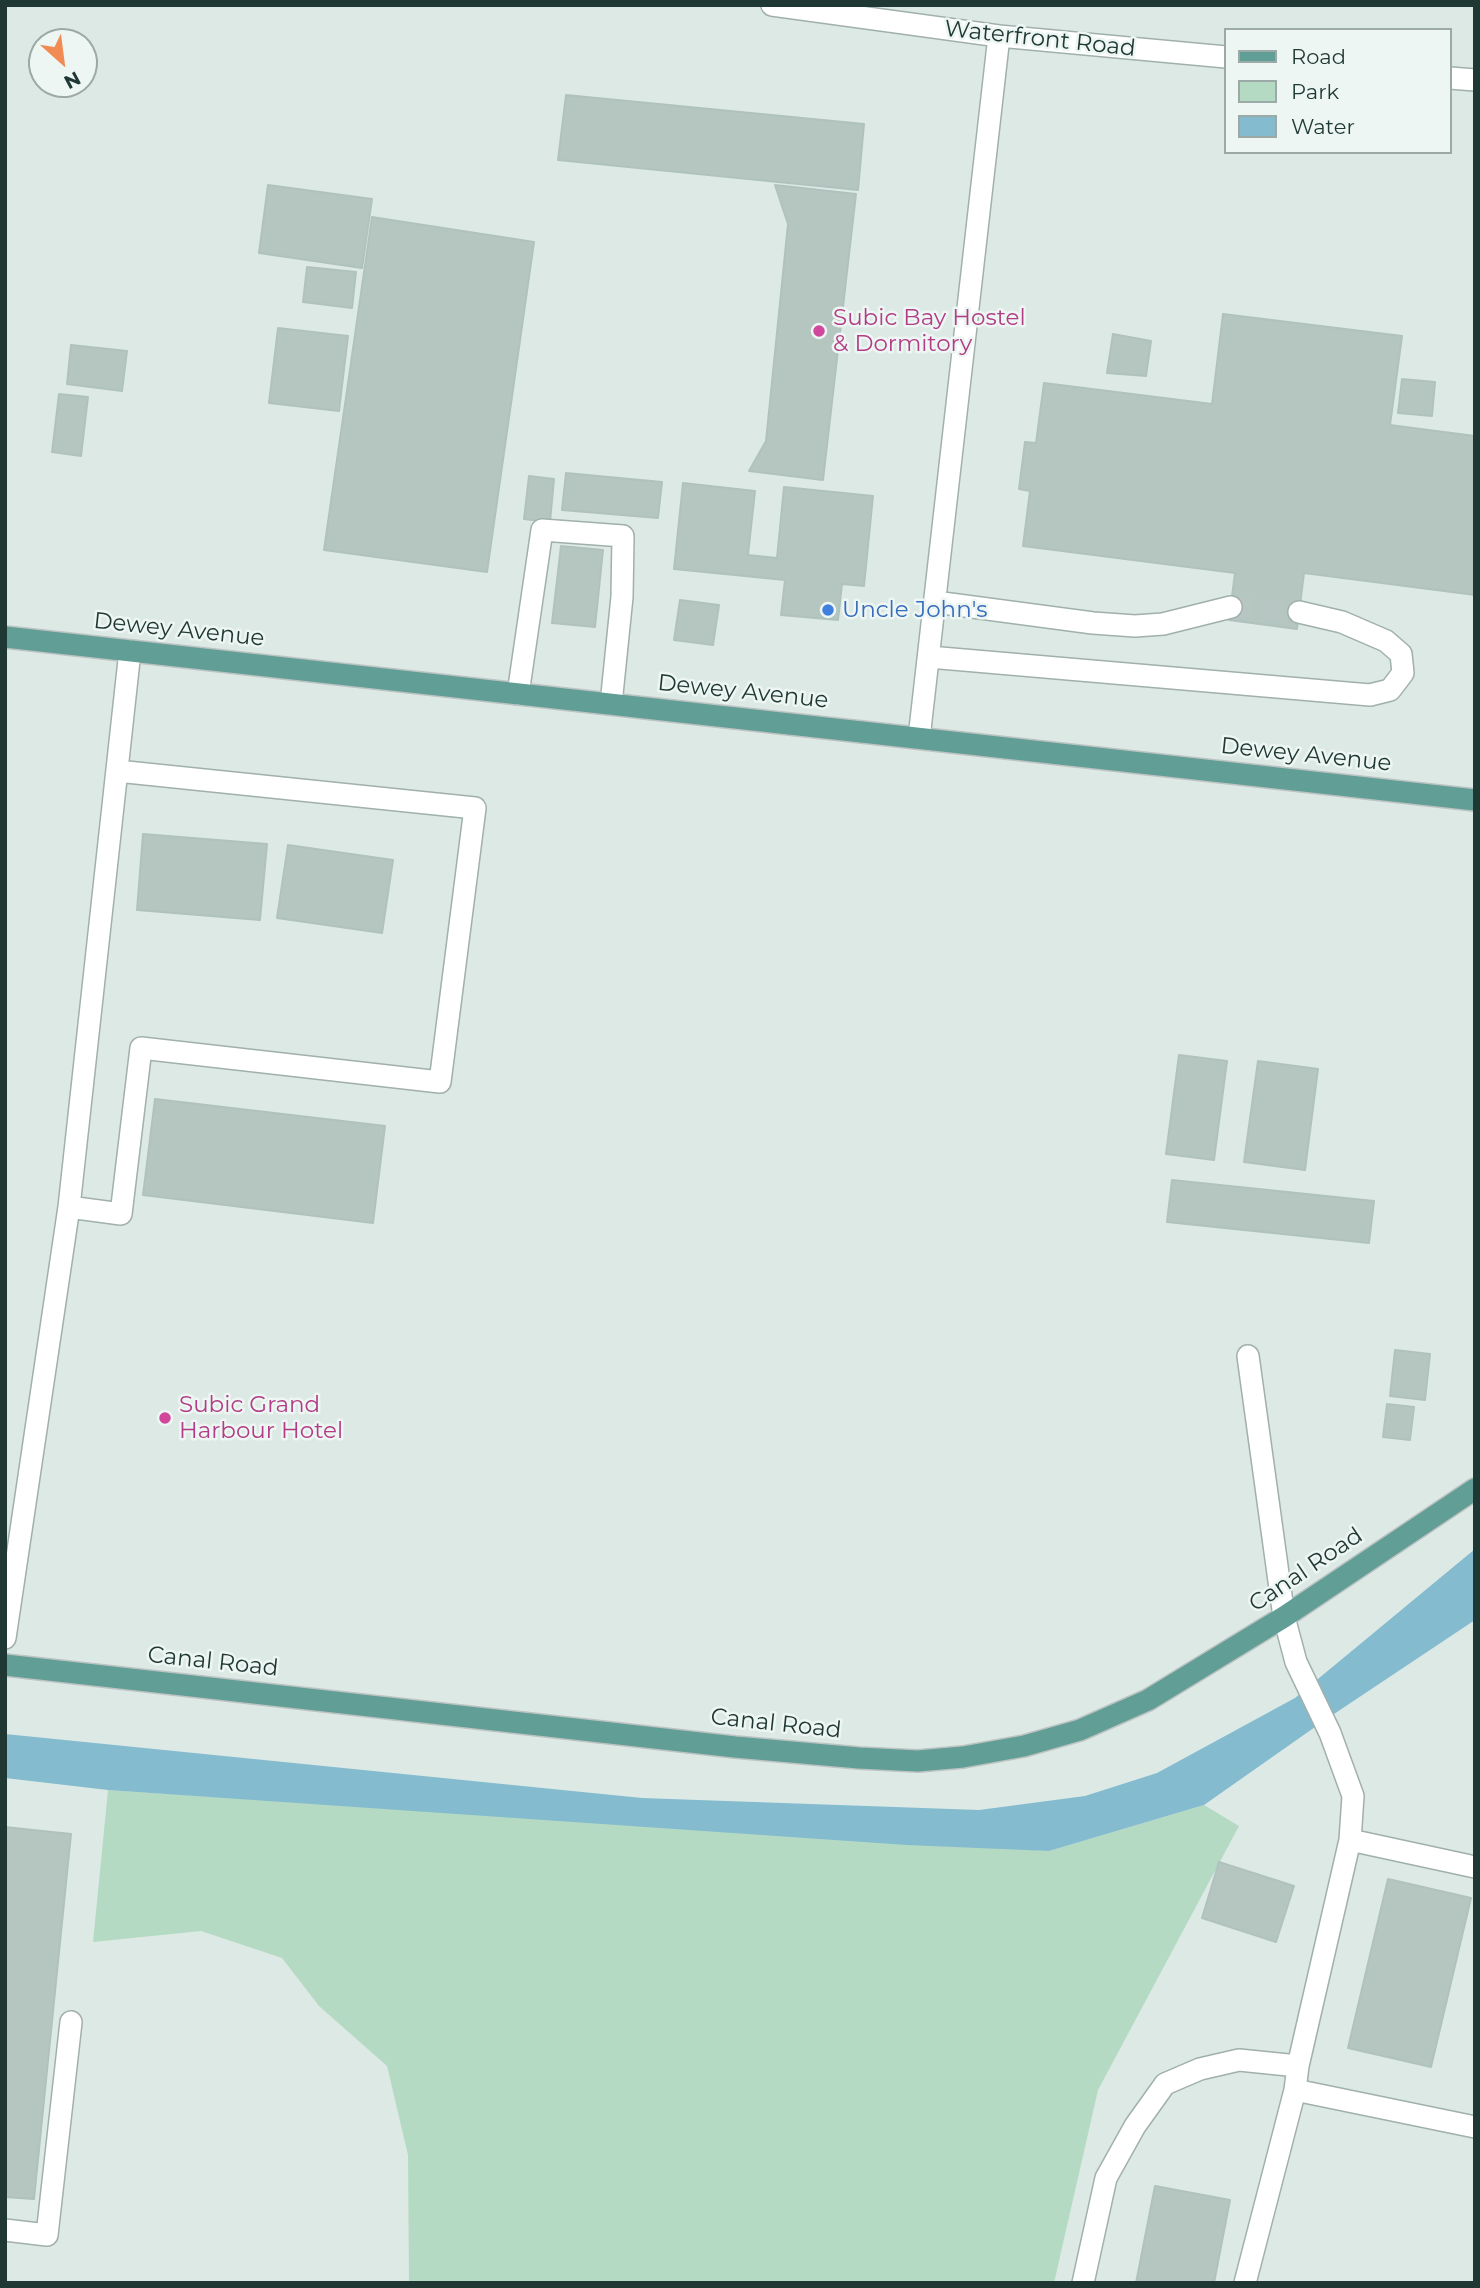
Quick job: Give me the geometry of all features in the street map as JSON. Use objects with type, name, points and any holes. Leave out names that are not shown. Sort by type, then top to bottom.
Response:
[{"type":"main road","name":"Dewey Avenue","points":[[5,637],[1475,800]]},
{"type":"main road","name":"Canal Road","points":[[5,1665],[735,1747],[918,1761],[963,1757],[1024,1746],[1101,1722],[1148,1700],[1284,1617],[1475,1489]]},
{"type":"street","name":"Waterfront Road","points":[[772,5],[999,36],[1224,57]]},
{"type":"street","points":[[919,738],[999,36]]},
{"type":"street","points":[[1452,78],[1475,80]]},
{"type":"street","points":[[518,694],[542,530],[623,536],[622,597],[611,704]]},
{"type":"street","points":[[935,602],[1135,626],[1163,624],[1231,607]]},
{"type":"street","points":[[929,657],[1370,695],[1390,690],[1404,673],[1401,654],[1386,641],[1342,622],[1299,612]]},
{"type":"street","points":[[5,1638],[69,1207],[130,651]]},
{"type":"street","points":[[69,1207],[121,1214],[141,1048],[440,1082],[475,808],[117,771]]},
{"type":"street","points":[[1245,2283],[1295,2090],[1298,2066],[1350,1840],[1353,1796],[1330,1733],[1296,1662],[1284,1617],[1248,1356]]},
{"type":"street","points":[[1350,1840],[1475,1867]]},
{"type":"street","points":[[5,2230],[47,2235],[71,2022]]},
{"type":"street","points":[[1083,2283],[1106,2178],[1135,2126],[1165,2084],[1200,2068],[1239,2060],[1298,2066]]},
{"type":"street","points":[[1295,2090],[1475,2127]]},
{"type":"green space","points":[[108,1790],[1049,1851],[1204,1805],[1239,1826],[1098,2090],[1054,2283],[409,2283],[408,2155],[387,2066],[319,2006],[282,1958],[201,1931],[93,1942]]},
{"type":"water","points":[[1475,1549],[1475,1620],[1204,1805],[1049,1851],[907,1845],[108,1790],[5,1778],[5,1734],[642,1798],[979,1810],[1085,1796],[1157,1773],[1295,1698]]},
{"type":"building","points":[[566,95],[864,124],[858,190],[558,160]]},
{"type":"building","points":[[268,185],[372,199],[362,268],[259,253]]},
{"type":"building","points":[[775,185],[856,194],[823,480],[749,471],[766,441],[788,224]]},
{"type":"building","points":[[372,217],[534,242],[487,572],[324,550]]},
{"type":"building","points":[[307,267],[356,272],[352,308],[303,302]]},
{"type":"building","points":[[1223,314],[1402,336],[1390,425],[1475,436],[1475,595],[1304,573],[1297,629],[1229,620],[1235,573],[1023,546],[1030,491],[1019,489],[1025,442],[1036,443],[1044,383],[1212,404]]},
{"type":"building","points":[[278,328],[348,336],[339,411],[269,403]]},
{"type":"building","points":[[1113,334],[1151,341],[1146,376],[1107,373]]},
{"type":"building","points":[[71,345],[127,351],[122,391],[67,384]]},
{"type":"building","points":[[1402,379],[1435,382],[1432,416],[1398,413]]},
{"type":"building","points":[[59,394],[88,397],[81,456],[52,452]]},
{"type":"building","points":[[566,473],[662,482],[658,518],[562,510]]},
{"type":"building","points":[[529,476],[554,479],[550,522],[524,519]]},
{"type":"building","points":[[683,483],[755,491],[748,555],[777,558],[784,487],[873,496],[864,586],[842,584],[838,620],[781,615],[785,580],[674,569]]},
{"type":"building","points":[[561,546],[603,550],[595,627],[552,623]]},
{"type":"building","points":[[680,600],[719,605],[713,645],[674,640]]},
{"type":"building","points":[[143,834],[267,844],[260,920],[137,910]]},
{"type":"building","points":[[288,845],[393,860],[382,933],[277,918]]},
{"type":"building","points":[[1179,1055],[1227,1061],[1214,1160],[1166,1154]]},
{"type":"building","points":[[1258,1061],[1318,1069],[1305,1170],[1244,1162]]},
{"type":"building","points":[[155,1099],[385,1126],[373,1223],[143,1195]]},
{"type":"building","points":[[1172,1180],[1374,1201],[1369,1243],[1167,1222]]},
{"type":"building","points":[[1395,1350],[1430,1354],[1425,1400],[1390,1396]]},
{"type":"building","points":[[1387,1404],[1414,1407],[1410,1440],[1383,1437]]},
{"type":"building","points":[[5,1827],[71,1834],[34,2199],[5,2197]]},
{"type":"building","points":[[1219,1862],[1294,1886],[1276,1942],[1202,1918]]},
{"type":"building","points":[[1388,1879],[1471,1898],[1431,2067],[1348,2048]]},
{"type":"building","points":[[1155,2186],[1230,2200],[1214,2283],[1136,2283]]},
{"type":"tunnel","points":[[1231,607],[1299,612]]},
{"type":"place","name":"Subic Bay Hostel & Dormitory","points":[[819,331]]},
{"type":"place","name":"Uncle John's","points":[[828,610]]},
{"type":"place","name":"Subic Grand Harbour Hotel","points":[[165,1418]]}]
